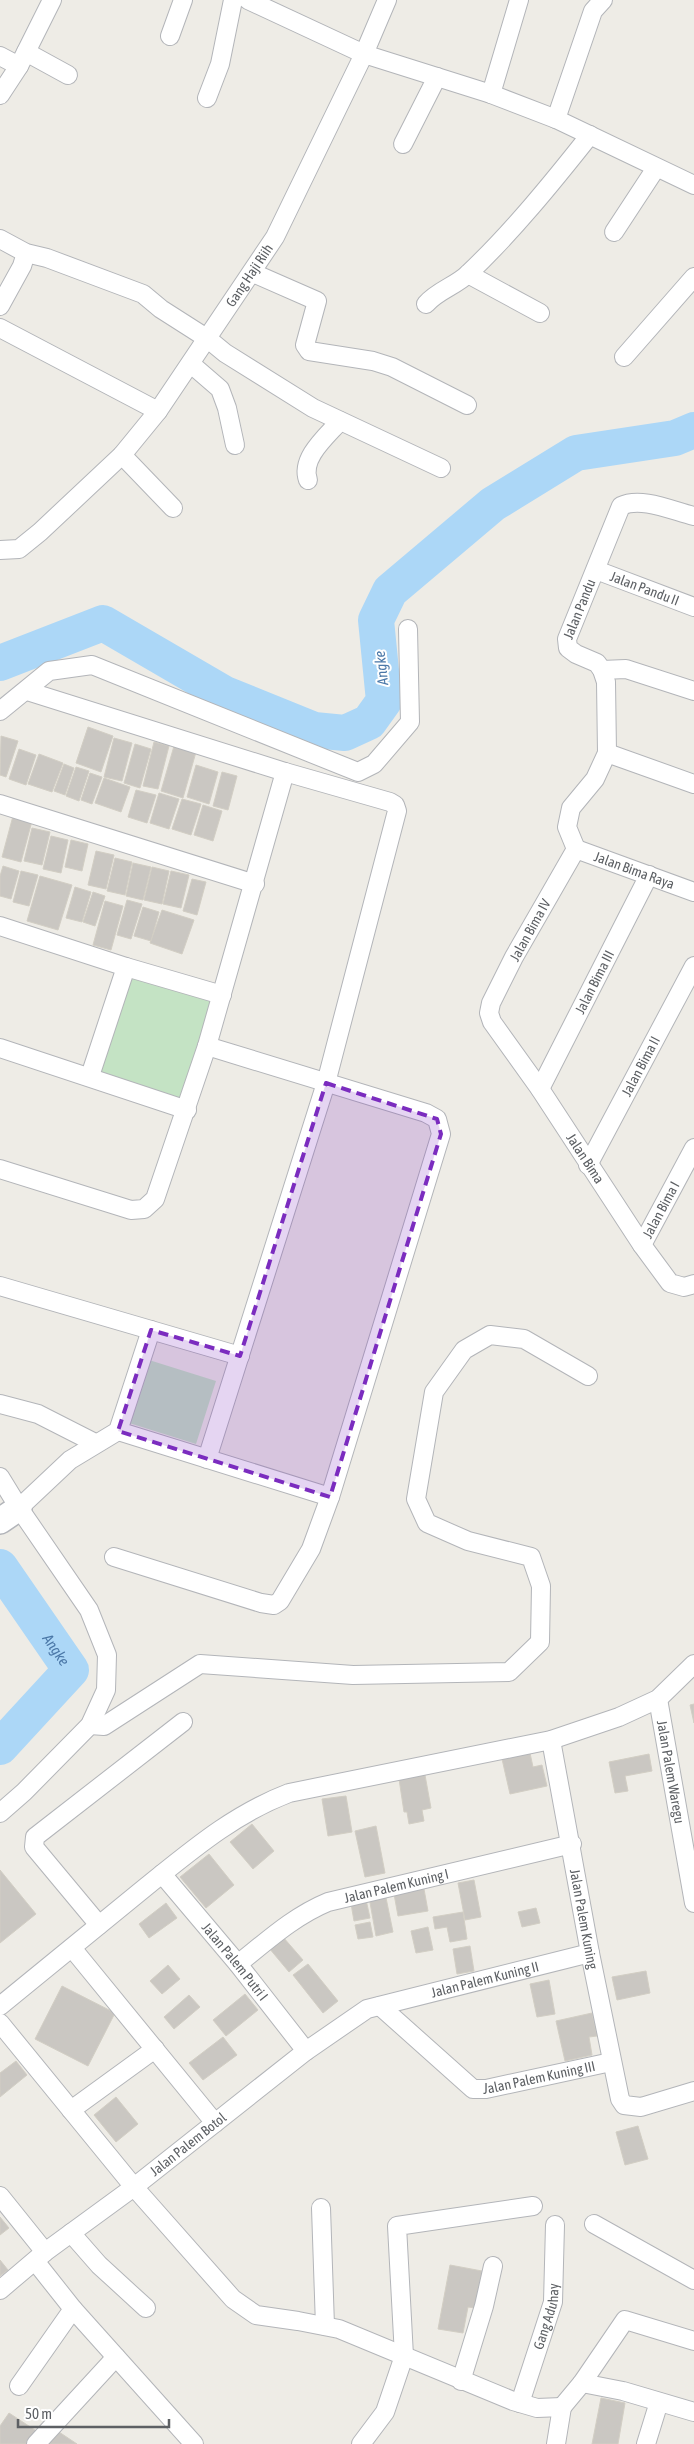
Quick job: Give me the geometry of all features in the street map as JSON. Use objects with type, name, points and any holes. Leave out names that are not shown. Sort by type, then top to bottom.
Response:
[{"type":"street","points":[[0,95],[22,59],[52,0]]},
{"type":"street","points":[[170,36],[183,0]]},
{"type":"street","points":[[207,98],[220,64],[233,0]]},
{"type":"street","points":[[248,0],[364,54],[491,94],[556,119],[694,185]]},
{"type":"street","name":"Gang Haji Riih","points":[[1,550],[19,549],[40,532],[122,455],[158,411],[191,364],[253,273],[275,237],[364,54],[387,0]]},
{"type":"street","points":[[491,94],[519,0]]},
{"type":"street","points":[[556,119],[593,11],[603,0]]},
{"type":"street","points":[[0,56],[22,59],[68,75]]},
{"type":"street","points":[[404,144],[436,77]]},
{"type":"street","points":[[426,304],[432,296],[468,274],[536,203],[590,135]]},
{"type":"street","points":[[614,232],[656,168]]},
{"type":"street","points":[[0,239],[26,253],[46,258],[143,294],[161,309],[208,339],[225,353],[300,400],[340,421],[441,468]]},
{"type":"street","points":[[0,306],[22,266],[26,253]]},
{"type":"street","points":[[253,273],[317,301],[305,345],[309,351],[374,361],[392,367],[467,405]]},
{"type":"street","points":[[468,274],[540,313]]},
{"type":"street","points":[[624,357],[694,277]]},
{"type":"street","points":[[0,328],[158,411]]},
{"type":"street","points":[[191,364],[220,389],[227,408],[235,445]]},
{"type":"street","points":[[308,480],[305,473],[310,456],[340,421]]},
{"type":"street","points":[[122,455],[173,508]]},
{"type":"street","name":"Jalan Pandu","points":[[602,670],[597,663],[576,654],[568,648],[567,639],[621,506],[638,502],[694,516]]},
{"type":"street","name":"Jalan Pandu II","points":[[596,570],[694,607]]},
{"type":"street","points":[[0,711],[49,671],[92,665],[358,772],[374,764],[410,722],[408,629]]},
{"type":"street","points":[[576,849],[567,827],[571,808],[595,779],[607,753],[606,682],[602,670],[626,669],[694,691]]},
{"type":"street","points":[[26,691],[285,772],[390,802],[395,805],[397,811],[326,1083],[207,1459]]},
{"type":"street","points":[[607,753],[694,784]]},
{"type":"street","points":[[0,1169],[131,1210],[144,1209],[155,1199],[187,1110],[207,1046],[255,884],[285,772]]},
{"type":"street","points":[[0,804],[255,884]]},
{"type":"street","name":"Jalan Bima Raya","points":[[576,849],[694,892]]},
{"type":"street","name":"Jalan Bima IV","points":[[489,1013],[491,1003],[514,957],[576,849]]},
{"type":"street","name":"Jalan Bima III","points":[[540,1089],[649,875]]},
{"type":"street","points":[[0,926],[126,967],[222,995]]},
{"type":"street","name":"Jalan Bima II","points":[[588,1165],[694,966]]},
{"type":"street","points":[[90,1076],[126,967]]},
{"type":"street","name":"Jalan Bima","points":[[489,1013],[492,1022],[540,1089],[588,1165],[670,1283],[684,1287],[694,1284]]},
{"type":"street","points":[[114,1557],[274,1605],[280,1601],[311,1549],[330,1497],[440,1134],[436,1119],[426,1113],[207,1046]]},
{"type":"street","points":[[0,1048],[90,1076],[187,1110]]},
{"type":"street","name":"Jalan Bima I","points":[[642,1245],[694,1148]]},
{"type":"street","points":[[0,1286],[240,1356]]},
{"type":"street","points":[[9,1514],[70,1460],[95,1443],[118,1431],[151,1330]]},
{"type":"street","points":[[90,1725],[104,1726],[200,1664],[353,1675],[509,1672],[540,1642],[541,1586],[531,1557],[468,1541],[427,1523],[416,1499],[434,1392],[464,1350],[490,1335],[524,1339],[588,1376]]},
{"type":"street","points":[[0,1404],[38,1414],[95,1443]]},
{"type":"street","points":[[118,1431],[330,1497]]},
{"type":"street","points":[[0,1477],[9,1514],[89,1610],[107,1655],[106,1690],[90,1725],[24,1792],[0,1813]]},
{"type":"street","points":[[0,2006],[226,1824],[259,1804],[289,1793],[551,1740],[619,1717],[658,1699],[694,1664]]},
{"type":"street","name":"Jalan Palem Waregu","points":[[658,1699],[694,1903]]},
{"type":"street","points":[[99,1925],[34,1847],[35,1837],[183,1722]]},
{"type":"street","name":"Jalan Palem Kuning","points":[[551,1740],[572,1844],[590,1953],[620,2099],[624,2105],[641,2107],[694,2091]]},
{"type":"street","name":"Jalan Palem Kuning I","points":[[238,1964],[309,1909],[328,1902],[572,1844]]},
{"type":"street","name":"Jalan Palem Putri I","points":[[162,1874],[238,1964],[306,2051]]},
{"type":"street","points":[[72,1948],[215,2123]]},
{"type":"street","name":"Jalan Palem Kuning II","points":[[380,2006],[590,1953]]},
{"type":"street","name":"Jalan Palem Botol","points":[[0,2290],[40,2256],[134,2187],[306,2051],[357,2015],[380,2006]]},
{"type":"street","name":"Jalan Palem Kuning III","points":[[380,2006],[472,2089],[486,2089],[611,2062]]},
{"type":"street","points":[[0,2023],[134,2187],[233,2299],[256,2315],[340,2329],[460,2381],[520,2403],[537,2408],[562,2407]]},
{"type":"street","points":[[71,2110],[155,2049]]},
{"type":"street","points":[[0,2196],[73,2309],[194,2444]]},
{"type":"street","points":[[362,2444],[385,2412],[404,2356],[397,2226],[533,2206]]},
{"type":"street","points":[[321,2208],[325,2326]]},
{"type":"street","points":[[594,2224],[694,2280]]},
{"type":"street","name":"Gang Aduhay","points":[[520,2403],[553,2302],[555,2225]]},
{"type":"street","points":[[71,2233],[99,2265],[146,2308]]},
{"type":"street","points":[[460,2381],[484,2306],[492,2266]]},
{"type":"street","points":[[19,2386],[73,2309]]},
{"type":"street","points":[[556,2444],[562,2407],[582,2383],[625,2320],[694,2341]]},
{"type":"street","points":[[36,2444],[116,2357]]},
{"type":"street","points":[[582,2383],[623,2391],[694,2412]]},
{"type":"street","points":[[646,2444],[659,2402]]},
{"type":"highlighted area","points":[[326,1083],[437,1119],[441,1134],[330,1497],[118,1431],[151,1330],[240,1356]]},
{"type":"green space","points":[[129,975],[211,999],[182,1103],[98,1073]]},
{"type":"green space","points":[[149,1360],[216,1381],[196,1444],[129,1423]]},
{"type":"building","points":[[88,727],[113,736],[101,772],[76,763]]},
{"type":"building","points":[[1,736],[18,741],[6,777],[0,775]]},
{"type":"building","points":[[114,738],[132,743],[122,781],[104,777]]},
{"type":"building","points":[[154,742],[169,746],[158,789],[143,786]]},
{"type":"building","points":[[135,744],[151,749],[140,788],[124,783]]},
{"type":"building","points":[[174,746],[196,752],[183,798],[161,791]]},
{"type":"building","points":[[19,749],[36,755],[26,785],[9,779]]},
{"type":"building","points":[[39,754],[63,763],[52,792],[28,784]]},
{"type":"building","points":[[64,764],[74,768],[65,795],[54,791]]},
{"type":"building","points":[[196,765],[218,772],[209,804],[187,797]]},
{"type":"building","points":[[76,767],[89,771],[79,801],[66,796]]},
{"type":"building","points":[[222,772],[237,776],[228,810],[213,806]]},
{"type":"building","points":[[90,773],[102,777],[92,804],[81,800]]},
{"type":"building","points":[[104,778],[130,787],[121,812],[95,803]]},
{"type":"building","points":[[136,790],[156,795],[147,823],[128,817]]},
{"type":"building","points":[[159,793],[179,799],[169,829],[150,823]]},
{"type":"building","points":[[182,799],[201,804],[191,835],[172,829]]},
{"type":"building","points":[[203,805],[222,811],[213,841],[194,835]]},
{"type":"building","points":[[13,816],[32,821],[21,862],[2,857]]},
{"type":"building","points":[[32,828],[50,832],[42,865],[24,861]]},
{"type":"building","points":[[51,836],[68,840],[61,873],[43,869]]},
{"type":"building","points":[[71,840],[88,844],[82,871],[65,867]]},
{"type":"building","points":[[96,851],[114,855],[106,889],[88,885]]},
{"type":"building","points":[[115,858],[132,862],[125,895],[107,891]]},
{"type":"building","points":[[133,863],[151,867],[143,900],[126,896]]},
{"type":"building","points":[[3,866],[19,871],[11,899],[0,896],[0,876]]},
{"type":"building","points":[[152,867],[169,871],[162,904],[144,900]]},
{"type":"building","points":[[21,871],[38,875],[29,906],[13,902]]},
{"type":"building","points":[[171,871],[189,875],[181,908],[163,904]]},
{"type":"building","points":[[40,876],[72,885],[58,930],[27,921]]},
{"type":"building","points":[[192,879],[206,882],[197,915],[183,911]]},
{"type":"building","points":[[75,887],[91,892],[82,922],[66,918]]},
{"type":"building","points":[[93,892],[105,896],[95,926],[83,922]]},
{"type":"building","points":[[127,900],[142,904],[131,939],[117,935]]},
{"type":"building","points":[[105,901],[123,906],[111,950],[93,945]]},
{"type":"building","points":[[143,907],[159,912],[151,941],[134,936]]},
{"type":"building","points":[[162,910],[194,920],[182,954],[150,943]]},
{"type":"building","points":[[694,1704],[694,1723],[690,1705]]},
{"type":"building","points":[[530,1753],[533,1767],[542,1765],[547,1786],[510,1794],[502,1759]]},
{"type":"building","points":[[649,1754],[652,1771],[625,1776],[628,1791],[615,1793],[609,1762]]},
{"type":"building","points":[[425,1775],[431,1808],[422,1810],[424,1821],[409,1824],[407,1812],[404,1812],[399,1779]]},
{"type":"building","points":[[346,1796],[352,1832],[328,1836],[322,1799]]},
{"type":"building","points":[[252,1824],[274,1851],[253,1869],[230,1842]]},
{"type":"building","points":[[376,1826],[385,1873],[365,1877],[355,1831]]},
{"type":"building","points":[[209,1854],[234,1885],[206,1908],[180,1877]]},
{"type":"building","points":[[0,1870],[36,1914],[0,1943]]},
{"type":"building","points":[[474,1880],[481,1917],[465,1920],[458,1883]]},
{"type":"building","points":[[424,1889],[428,1911],[398,1916],[394,1894]]},
{"type":"building","points":[[385,1893],[393,1932],[376,1936],[369,1897]]},
{"type":"building","points":[[365,1895],[370,1918],[354,1921],[350,1898]]},
{"type":"building","points":[[166,1903],[177,1918],[149,1938],[139,1924]]},
{"type":"building","points":[[536,1908],[540,1923],[522,1927],[518,1912]]},
{"type":"building","points":[[463,1912],[467,1939],[450,1942],[447,1927],[435,1929],[433,1917]]},
{"type":"building","points":[[370,1922],[373,1937],[358,1939],[355,1925]]},
{"type":"building","points":[[428,1927],[433,1950],[416,1953],[411,1931]]},
{"type":"building","points":[[283,1937],[303,1960],[289,1972],[269,1948]]},
{"type":"building","points":[[470,1946],[474,1971],[457,1974],[453,1949]]},
{"type":"building","points":[[308,1964],[338,2001],[323,2013],[293,1975]]},
{"type":"building","points":[[168,1965],[180,1979],[162,1994],[150,1981]]},
{"type":"building","points":[[646,1971],[650,1993],[617,2000],[612,1977]]},
{"type":"building","points":[[549,1980],[555,2014],[537,2017],[530,1984]]},
{"type":"building","points":[[62,1986],[115,2013],[88,2066],[35,2039]]},
{"type":"building","points":[[245,1994],[258,2010],[226,2036],[213,2020]]},
{"type":"building","points":[[189,1995],[200,2007],[174,2029],[164,2017]]},
{"type":"building","points":[[592,2013],[597,2036],[589,2037],[592,2055],[565,2061],[556,2021]]},
{"type":"building","points":[[223,2037],[237,2055],[203,2080],[189,2063]]},
{"type":"building","points":[[16,2061],[27,2075],[0,2097],[0,2073]]},
{"type":"building","points":[[116,2097],[138,2124],[116,2142],[94,2115]]},
{"type":"building","points":[[638,2126],[648,2159],[625,2165],[616,2132]]},
{"type":"building","points":[[0,2217],[9,2228],[0,2235]]},
{"type":"building","points":[[0,2260],[8,2270],[0,2276]]},
{"type":"building","points":[[450,2265],[482,2271],[475,2308],[468,2307],[463,2333],[438,2329]]},
{"type":"building","points":[[601,2398],[625,2403],[618,2444],[592,2444]]},
{"type":"building","points":[[9,2413],[38,2432],[30,2444],[0,2444],[0,2426]]},
{"type":"building","points":[[53,2428],[77,2444],[43,2444]]},
{"type":"waterway","name":"Angke","points":[[0,663],[103,623],[225,694],[314,730],[345,733],[369,722],[384,701],[376,620],[390,591],[493,504],[576,453],[675,438],[694,430]]},
{"type":"waterway","name":"Angke","points":[[0,1567],[71,1670],[0,1747]]}]
